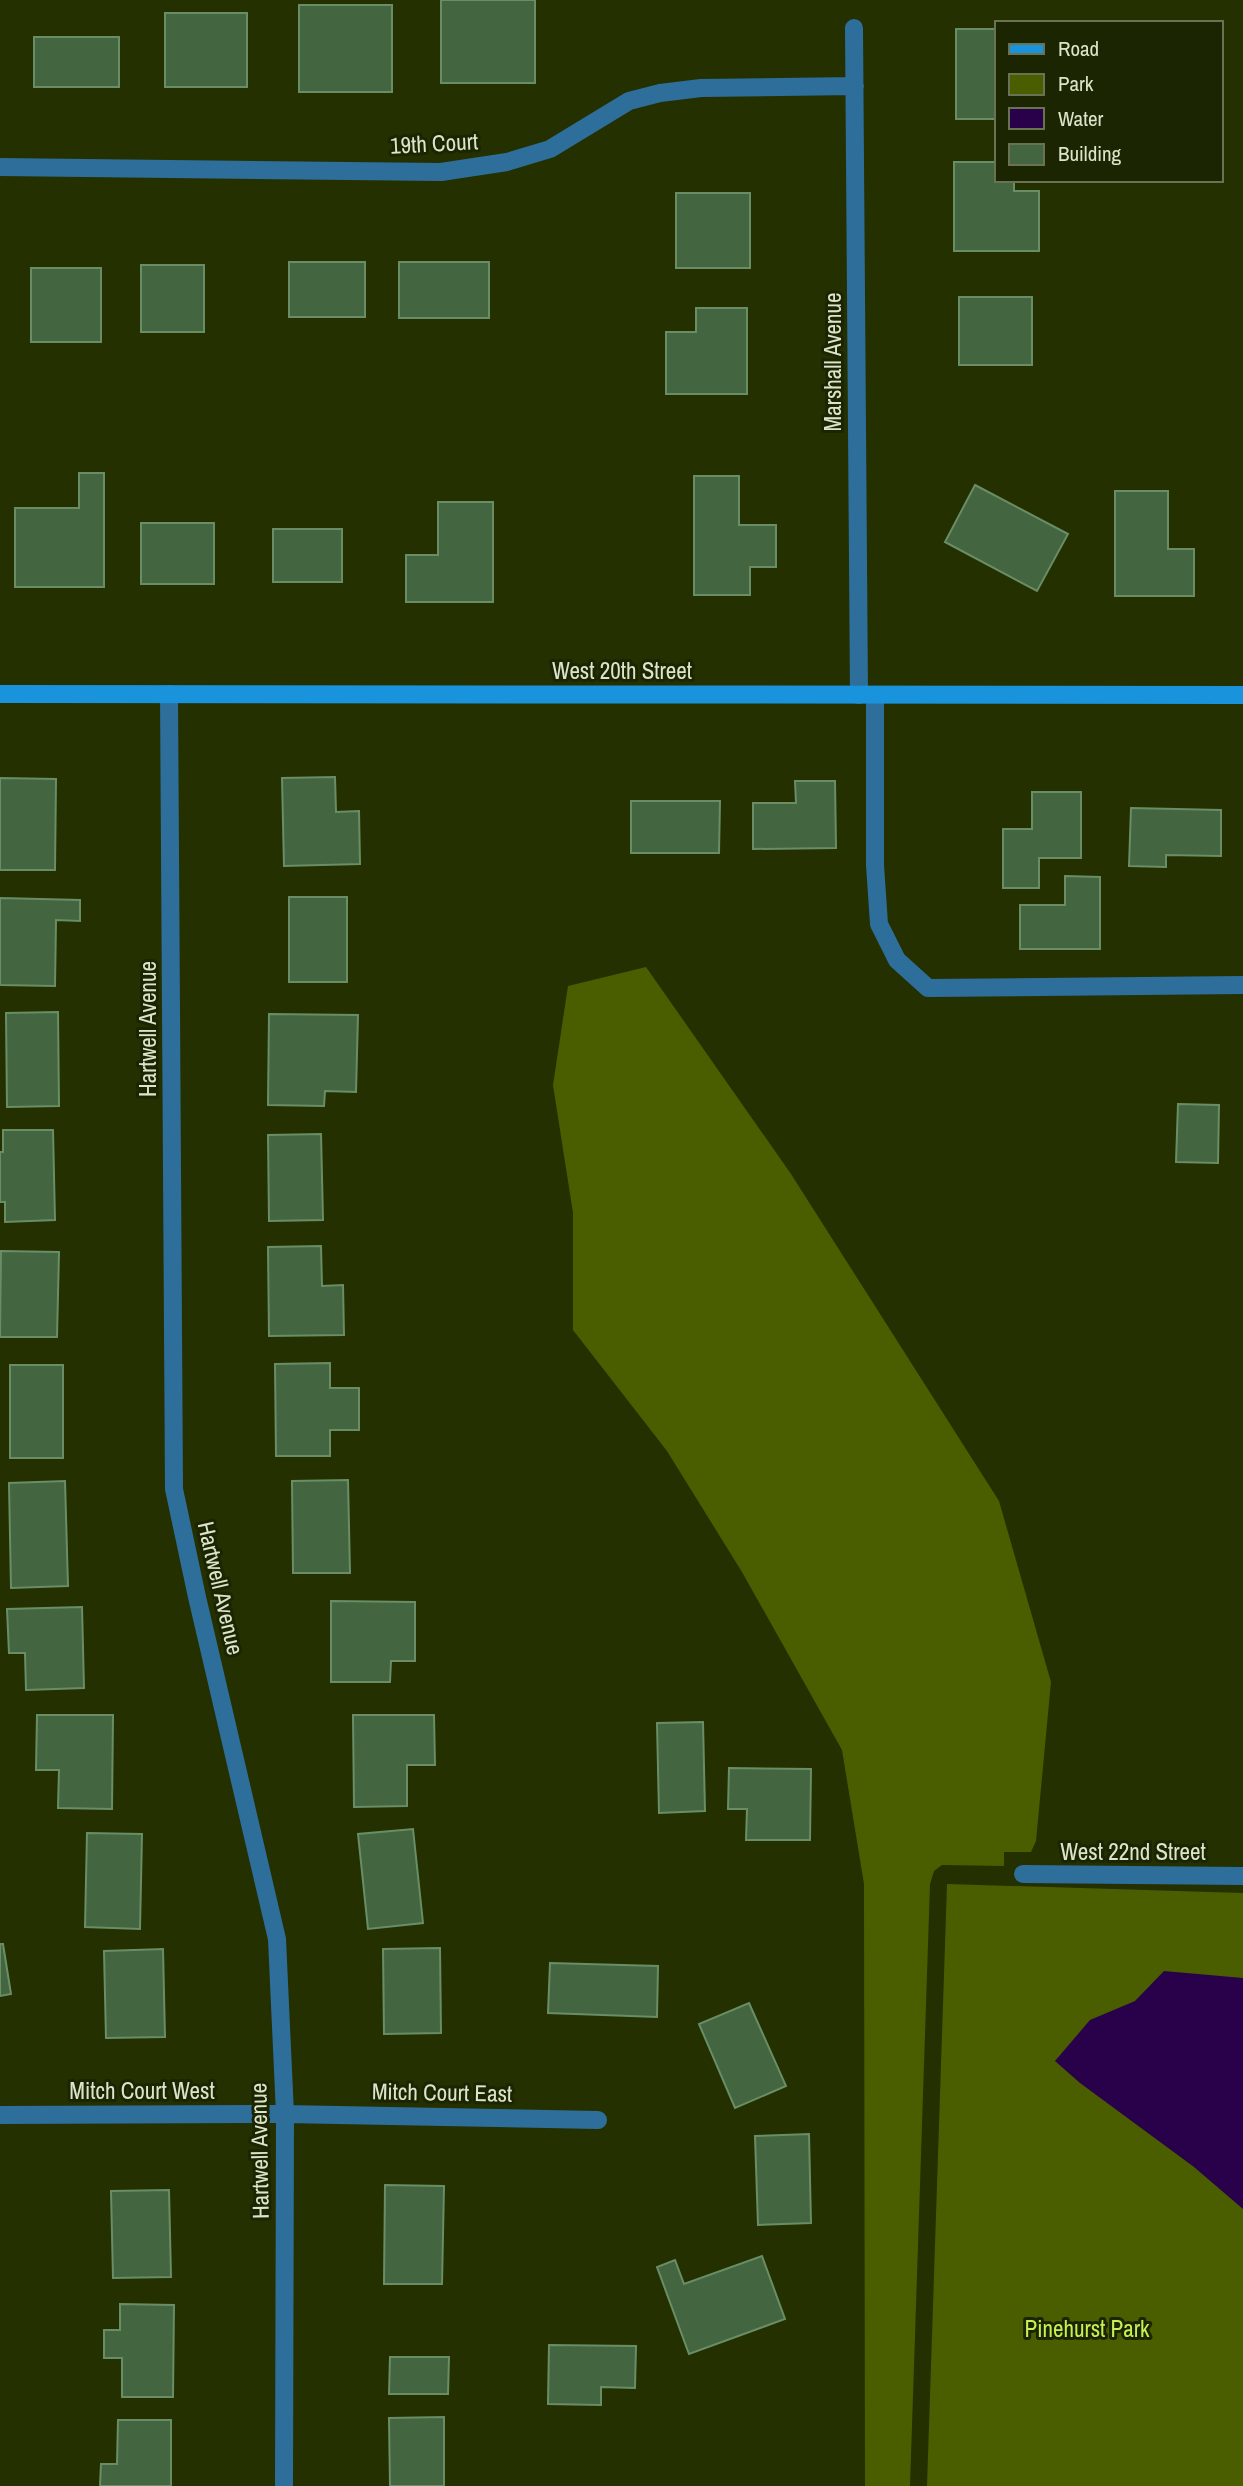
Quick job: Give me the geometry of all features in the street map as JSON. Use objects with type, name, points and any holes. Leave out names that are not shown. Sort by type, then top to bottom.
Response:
[{"type":"street","name":"Marshall Avenue","points":[[854,28],[867,695],[878,924],[897,960],[928,988],[1243,985]]},
{"type":"street","name":"19th Court","points":[[0,167],[441,172],[507,162],[550,149],[629,101],[660,93],[701,88],[855,86]]},
{"type":"street","name":"West 20th Street","points":[[0,694],[1243,695]]},
{"type":"street","name":"Hartwell Avenue","points":[[169,694],[174,1489],[277,1939],[285,2114],[284,2486]]},
{"type":"street","name":"West 22nd Street","points":[[1023,1874],[1243,1876]]},
{"type":"street","name":"Mitch Court West","points":[[0,2115],[285,2114]]},
{"type":"street","name":"Mitch Court East","points":[[285,2114],[598,2120]]},
{"type":"green space","points":[[646,967],[791,1174],[999,1501],[1051,1682],[1036,1841],[1031,1852],[1004,1852],[1004,1866],[942,1865],[934,1871],[930,1884],[910,2486],[865,2486],[864,1884],[842,1750],[742,1572],[667,1451],[573,1330],[573,1213],[553,1085],[568,986]]},
{"type":"green space","name":"Pinehurst Park","points":[[947,1884],[1243,1893],[1243,2486],[927,2486]]},
{"type":"water","points":[[1164,1971],[1243,1978],[1243,2209],[1194,2167],[1080,2083],[1055,2061],[1090,2020],[1135,2001]]},
{"type":"building","points":[[441,0],[535,0],[535,83],[441,83]]},
{"type":"building","points":[[299,5],[392,5],[392,92],[299,92]]},
{"type":"building","points":[[165,13],[247,13],[247,87],[165,87]]},
{"type":"building","points":[[956,29],[995,29],[995,119],[956,119]]},
{"type":"building","points":[[34,37],[119,37],[119,87],[34,87]]},
{"type":"building","points":[[954,162],[995,162],[995,182],[1014,182],[1014,191],[1039,191],[1039,251],[954,251]]},
{"type":"building","points":[[676,193],[750,193],[750,268],[676,268]]},
{"type":"building","points":[[289,262],[365,262],[365,317],[289,317]]},
{"type":"building","points":[[399,262],[489,262],[489,318],[399,318]]},
{"type":"building","points":[[141,265],[204,265],[204,332],[141,332]]},
{"type":"building","points":[[31,268],[101,268],[101,342],[31,342]]},
{"type":"building","points":[[959,297],[1032,297],[1032,365],[959,365]]},
{"type":"building","points":[[696,308],[747,308],[747,394],[666,394],[666,332],[696,332]]},
{"type":"building","points":[[79,473],[104,473],[104,587],[15,587],[15,508],[79,508]]},
{"type":"building","points":[[694,476],[739,476],[739,525],[776,525],[776,567],[750,567],[750,595],[694,595]]},
{"type":"building","points":[[975,485],[1068,534],[1037,591],[945,542]]},
{"type":"building","points":[[1115,491],[1168,491],[1168,549],[1194,549],[1194,596],[1115,596]]},
{"type":"building","points":[[438,502],[493,502],[493,602],[406,602],[406,555],[438,555]]},
{"type":"building","points":[[141,523],[214,523],[214,584],[141,584]]},
{"type":"building","points":[[273,529],[342,529],[342,582],[273,582]]},
{"type":"building","points":[[335,777],[336,812],[359,811],[360,864],[284,866],[282,778]]},
{"type":"building","points":[[0,778],[56,779],[55,870],[0,870]]},
{"type":"building","points":[[795,781],[835,781],[836,848],[753,849],[753,803],[796,803]]},
{"type":"building","points":[[1032,792],[1081,792],[1081,858],[1039,858],[1039,888],[1003,888],[1003,829],[1032,829]]},
{"type":"building","points":[[631,801],[720,801],[719,853],[631,853]]},
{"type":"building","points":[[1131,808],[1221,810],[1221,856],[1166,855],[1166,867],[1129,866]]},
{"type":"building","points":[[1065,876],[1100,877],[1100,949],[1020,949],[1020,905],[1065,905]]},
{"type":"building","points":[[289,897],[347,897],[347,982],[289,982]]},
{"type":"building","points":[[0,898],[80,900],[80,921],[56,920],[55,986],[0,985]]},
{"type":"building","points":[[58,1012],[59,1106],[7,1107],[6,1013]]},
{"type":"building","points":[[269,1014],[358,1015],[356,1092],[325,1091],[324,1106],[268,1105]]},
{"type":"building","points":[[1178,1104],[1219,1105],[1218,1163],[1176,1162]]},
{"type":"building","points":[[3,1130],[53,1130],[55,1220],[5,1222],[5,1202],[0,1202]]},
{"type":"building","points":[[321,1134],[323,1220],[269,1221],[268,1135]]},
{"type":"building","points":[[321,1246],[322,1286],[343,1285],[344,1335],[269,1336],[268,1247]]},
{"type":"building","points":[[1,1251],[59,1252],[57,1337],[0,1337]]},
{"type":"building","points":[[330,1363],[330,1388],[359,1388],[359,1430],[330,1430],[330,1456],[276,1456],[275,1364]]},
{"type":"building","points":[[10,1365],[63,1365],[63,1458],[10,1458]]},
{"type":"building","points":[[348,1480],[350,1573],[293,1573],[292,1481]]},
{"type":"building","points":[[65,1481],[68,1586],[11,1588],[9,1483]]},
{"type":"building","points":[[331,1601],[415,1602],[415,1661],[391,1661],[390,1682],[331,1682]]},
{"type":"building","points":[[82,1607],[84,1688],[26,1690],[25,1653],[9,1653],[7,1609]]},
{"type":"building","points":[[37,1715],[113,1715],[112,1809],[58,1808],[59,1770],[36,1770]]},
{"type":"building","points":[[353,1715],[434,1715],[435,1765],[407,1765],[407,1806],[354,1807]]},
{"type":"building","points":[[703,1722],[705,1811],[659,1813],[657,1723]]},
{"type":"building","points":[[729,1768],[811,1769],[810,1840],[746,1840],[747,1809],[728,1809]]},
{"type":"building","points":[[413,1829],[423,1923],[368,1929],[358,1834]]},
{"type":"building","points":[[87,1833],[142,1834],[140,1929],[85,1927]]},
{"type":"building","points":[[0,1944],[3,1944],[11,1994],[0,1996]]},
{"type":"building","points":[[440,1948],[441,2033],[384,2034],[383,1949]]},
{"type":"building","points":[[163,1949],[165,2037],[106,2038],[104,1951]]},
{"type":"building","points":[[550,1963],[658,1966],[657,2017],[548,2013]]},
{"type":"building","points":[[749,2003],[786,2086],[735,2108],[699,2024]]},
{"type":"building","points":[[809,2134],[811,2223],[758,2225],[755,2136]]},
{"type":"building","points":[[385,2185],[444,2186],[442,2284],[384,2284]]},
{"type":"building","points":[[169,2190],[171,2277],[113,2278],[111,2191]]},
{"type":"building","points":[[762,2256],[785,2319],[689,2354],[657,2267],[675,2260],[684,2284]]},
{"type":"building","points":[[120,2304],[174,2305],[173,2397],[122,2397],[122,2358],[104,2358],[104,2330],[120,2330]]},
{"type":"building","points":[[549,2345],[636,2346],[635,2388],[601,2387],[601,2405],[548,2404]]},
{"type":"building","points":[[390,2357],[449,2357],[448,2394],[389,2394]]},
{"type":"building","points":[[444,2417],[444,2486],[390,2486],[389,2418]]},
{"type":"building","points":[[118,2420],[171,2420],[171,2486],[100,2486],[101,2464],[117,2464]]}]
